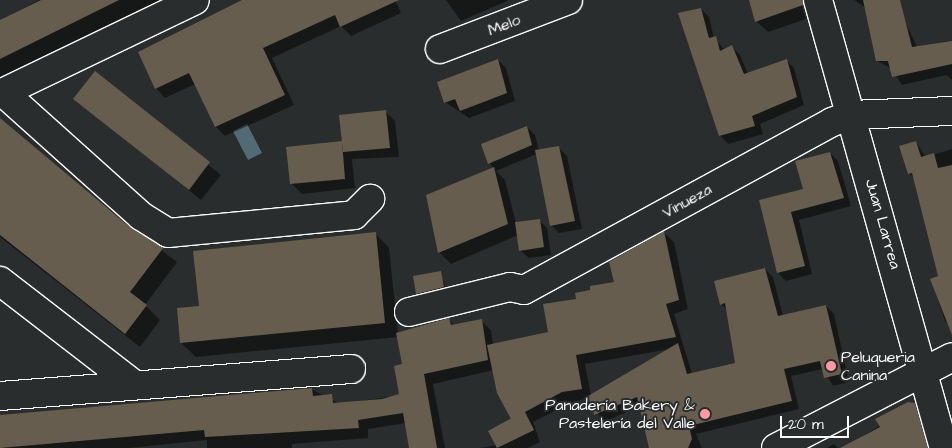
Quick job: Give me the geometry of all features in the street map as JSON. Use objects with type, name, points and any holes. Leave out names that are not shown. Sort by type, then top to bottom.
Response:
[{"type":"street","points":[[195,0],[2,94],[141,216],[168,233],[354,214],[370,200]]},
{"type":"street","name":"Melo","points":[[440,49],[568,0]]},
{"type":"street","name":"Juan Larrea","points":[[818,0],[925,371],[944,448]]},
{"type":"street","points":[[851,116],[952,111]]},
{"type":"street","name":"Vinueza","points":[[410,312],[510,287],[524,290],[851,116]]},
{"type":"street","points":[[0,281],[132,383]]},
{"type":"street","points":[[776,448],[952,357]]},
{"type":"street","points":[[0,396],[132,383],[350,368]]},
{"type":"water","points":[[247,124],[262,153],[248,160],[233,131]]},
{"type":"building","points":[[41,0],[119,0],[0,59],[0,20]]},
{"type":"building","points":[[242,0],[399,0],[340,27],[335,15],[263,48],[285,95],[215,127],[189,73],[155,89],[138,52]]},
{"type":"building","points":[[749,0],[803,0],[803,5],[755,22]]},
{"type":"building","points":[[863,0],[900,0],[912,47],[952,41],[952,64],[892,77],[888,61],[876,61]]},
{"type":"building","points":[[701,8],[709,38],[716,36],[720,51],[732,45],[744,74],[787,59],[797,97],[752,116],[755,126],[719,136],[678,13]]},
{"type":"building","points":[[498,59],[507,93],[460,111],[455,99],[444,103],[437,82]]},
{"type":"building","points":[[95,71],[210,162],[189,190],[73,99]]},
{"type":"building","points":[[386,110],[390,148],[343,152],[339,115]]},
{"type":"building","points":[[0,118],[131,228],[164,247],[130,292],[147,305],[125,334],[0,235]]},
{"type":"building","points":[[527,126],[532,145],[488,164],[481,144]]},
{"type":"building","points":[[342,141],[345,179],[290,184],[286,147]]},
{"type":"building","points":[[916,141],[921,157],[934,153],[938,168],[952,165],[952,335],[930,279],[938,276],[912,173],[908,174],[899,146]]},
{"type":"building","points":[[559,146],[575,221],[550,226],[535,150]]},
{"type":"building","points":[[830,152],[844,198],[791,212],[805,266],[777,273],[759,200],[803,189],[795,161]]},
{"type":"building","points":[[494,167],[508,224],[438,253],[426,195]]},
{"type":"building","points":[[540,219],[544,247],[519,251],[515,222]]},
{"type":"building","points":[[664,231],[679,300],[666,304],[676,337],[576,355],[582,389],[562,392],[525,412],[534,430],[497,448],[488,431],[511,419],[497,393],[487,345],[548,332],[543,304],[576,299],[575,293],[590,290],[590,286],[614,282],[609,262]]},
{"type":"building","points":[[376,232],[385,323],[180,343],[177,308],[199,306],[193,251]]},
{"type":"building","points":[[765,268],[778,316],[826,305],[842,374],[824,378],[820,361],[784,369],[792,401],[689,426],[692,439],[688,448],[649,448],[637,397],[594,415],[588,396],[678,343],[687,374],[735,363],[725,303],[720,305],[714,281]]},
{"type":"building","points":[[441,271],[444,287],[416,294],[413,276]]},
{"type":"building","points":[[449,318],[451,325],[482,319],[488,360],[424,374],[437,448],[409,448],[403,413],[358,420],[359,428],[205,437],[204,430],[0,448],[0,415],[312,388],[313,396],[332,394],[333,403],[382,399],[399,394],[394,366],[402,364],[396,333]]},
{"type":"building","points":[[908,402],[915,403],[928,448],[840,448],[880,427],[875,419]]},
{"type":"place","name":"Peluqueria Canina","points":[[831,366]]},
{"type":"place","name":"Panadería Bakery & Pastelería del Valle","points":[[705,414]]}]
